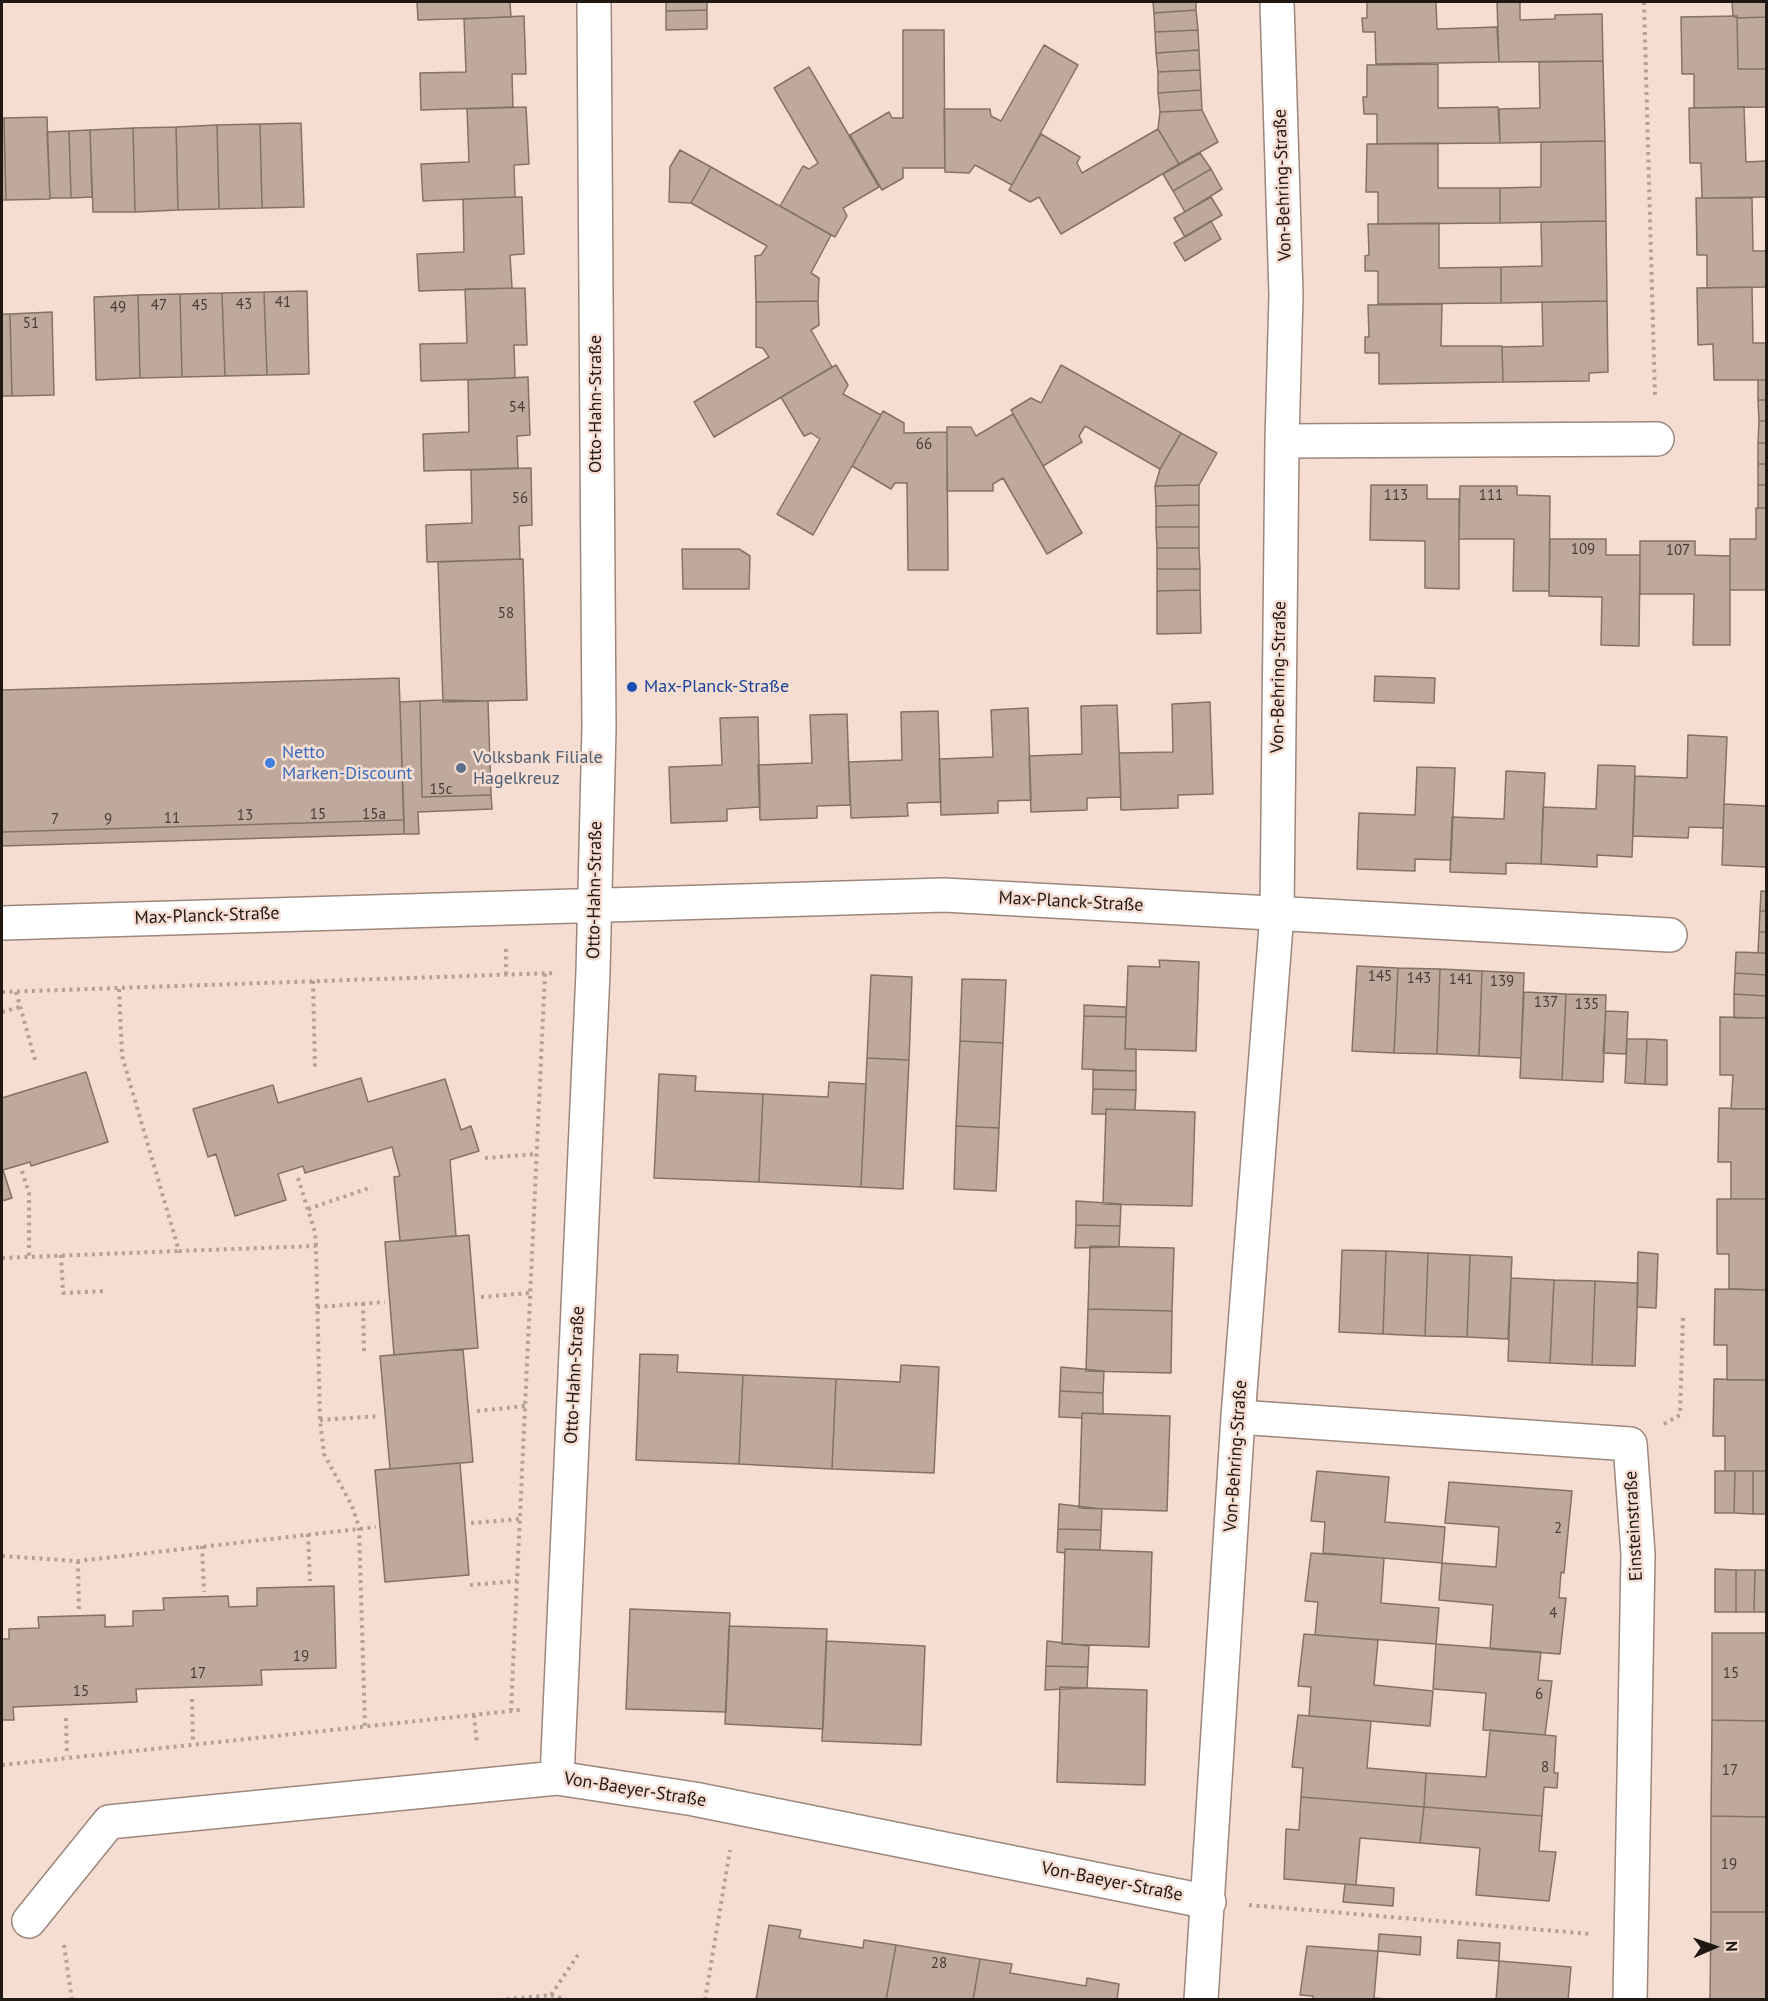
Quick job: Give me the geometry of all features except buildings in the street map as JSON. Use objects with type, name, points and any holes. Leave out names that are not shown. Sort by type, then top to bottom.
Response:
[{"type":"street","name":"Otto-Hahn-Straße","points":[[557,1778],[593,972],[599,728],[594,2]]},
{"type":"street","name":"Von-Behring-Straße","points":[[1201,2000],[1238,1417],[1277,913],[1282,441],[1286,295],[1277,2]]},
{"type":"street","points":[[1282,441],[1657,439]]},
{"type":"street","name":"Max-Planck-Straße","points":[[2,923],[944,895],[1277,913]]},
{"type":"street","points":[[1277,913],[1670,935]]},
{"type":"street","name":"Einsteinstraße","points":[[1238,1417],[1630,1444],[1638,1554],[1630,2000]]},
{"type":"street","name":"Von-Baeyer-Straße","points":[[29,1921],[109,1822],[557,1778],[736,1807],[1209,1902]]},
{"type":"path","points":[[1644,2],[1657,439]]},
{"type":"path","points":[[2,992],[593,972]]},
{"type":"path","points":[[511,1711],[545,973]]},
{"type":"path","points":[[313,981],[315,1068]]},
{"type":"path","points":[[119,989],[122,1056],[179,1251]]},
{"type":"path","points":[[16,992],[36,1063]]},
{"type":"path","points":[[2,1012],[20,1007]]},
{"type":"path","points":[[485,1158],[537,1154]]},
{"type":"path","points":[[22,1171],[29,1193],[29,1257]]},
{"type":"path","points":[[298,1178],[315,1233],[320,1420],[324,1454],[352,1506],[358,1527],[365,1726]]},
{"type":"path","points":[[308,1209],[372,1187]]},
{"type":"path","points":[[2,1258],[316,1246]]},
{"type":"path","points":[[61,1255],[63,1293],[106,1291]]},
{"type":"path","points":[[481,1297],[530,1293]]},
{"type":"path","points":[[317,1307],[385,1302]]},
{"type":"path","points":[[363,1303],[364,1352]]},
{"type":"path","points":[[1630,1444],[1680,1415],[1683,1316]]},
{"type":"path","points":[[477,1411],[525,1406]]},
{"type":"path","points":[[320,1420],[380,1416]]},
{"type":"path","points":[[471,1523],[520,1519]]},
{"type":"path","points":[[2,1556],[78,1562],[358,1527],[376,1527]]},
{"type":"path","points":[[308,1534],[310,1581]]},
{"type":"path","points":[[202,1546],[204,1592]]},
{"type":"path","points":[[78,1562],[79,1611]]},
{"type":"path","points":[[470,1585],[517,1581]]},
{"type":"path","points":[[192,1699],[193,1743]]},
{"type":"path","points":[[2,1765],[561,1705]]},
{"type":"path","points":[[66,1718],[67,1757]]},
{"type":"path","points":[[705,2000],[736,1807]]},
{"type":"path","points":[[1209,1902],[1631,1937]]},
{"type":"path","points":[[551,1995],[580,1952]]},
{"type":"path","points":[[499,2000],[551,1995],[567,2000]]},
{"type":"place","name":"Max-Planck-Straße","points":[[632,687]]},
{"type":"place","name":"Netto Marken-Discount","points":[[270,763]]},
{"type":"place","name":"Volksbank Filiale Hagelkreuz","points":[[461,768]]}]
